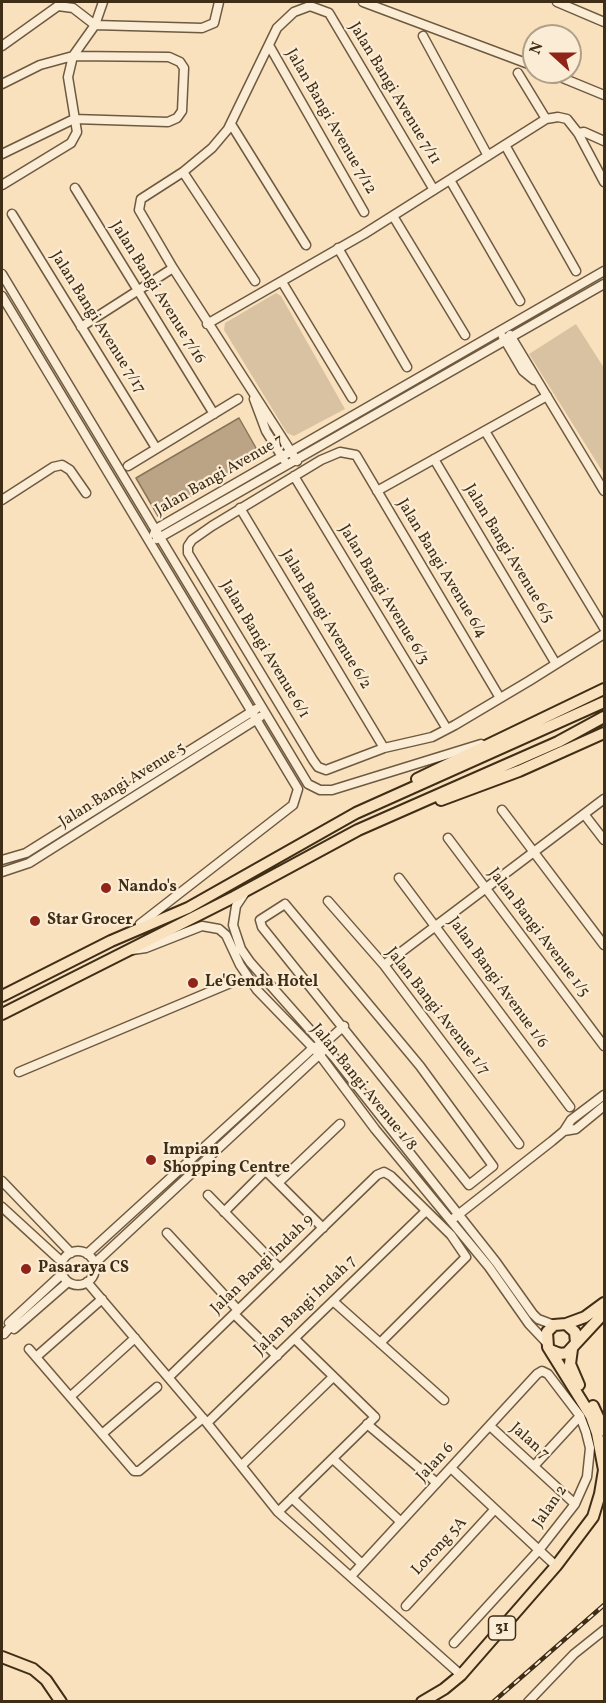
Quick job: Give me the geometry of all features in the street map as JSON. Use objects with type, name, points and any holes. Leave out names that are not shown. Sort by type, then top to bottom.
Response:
[{"type":"main road","points":[[2,996],[111,941],[188,909],[356,813],[506,735],[604,689]]},
{"type":"main road","points":[[356,813],[604,702]]},
{"type":"main road","points":[[2,1014],[251,888],[358,830],[558,742],[604,717]]},
{"type":"main road","points":[[358,830],[519,771],[604,733]]},
{"type":"main road","points":[[604,1303],[585,1317],[566,1324],[554,1325],[547,1332],[547,1345],[560,1354],[574,1346],[604,1313]]},
{"type":"main road","points":[[566,1324],[575,1332],[570,1364],[572,1372],[604,1430]]},
{"type":"main road","name":"31","points":[[422,1701],[444,1689],[460,1675],[556,1566],[593,1517],[600,1494],[603,1470],[602,1451],[591,1416],[547,1345]]},
{"type":"main road","name":"31","points":[[573,1545],[594,1524],[604,1502]]},
{"type":"main road","points":[[2,1657],[33,1669],[46,1680],[61,1701]]},
{"type":"street","points":[[2,185],[71,143],[77,132],[68,77],[73,56],[95,25],[104,2]]},
{"type":"street","points":[[2,46],[58,6],[73,8],[95,25],[202,28],[214,23],[219,2]]},
{"type":"street","points":[[363,2],[522,62]]},
{"type":"street","points":[[557,2],[604,22]]},
{"type":"street","name":"Jalan Bangi Avenue 7/11","points":[[270,47],[277,28],[294,12],[310,6],[321,8],[329,13],[434,190]]},
{"type":"street","points":[[423,36],[488,156]]},
{"type":"street","points":[[270,47],[231,124],[212,148],[183,172],[141,199],[139,210],[207,324],[297,461]]},
{"type":"street","name":"Jalan Bangi Avenue 7/12","points":[[270,47],[364,212]]},
{"type":"street","points":[[2,84],[40,65],[73,56],[170,57],[180,62],[184,68],[182,111],[177,118],[168,122],[74,119],[2,154]]},
{"type":"street","points":[[518,73],[546,119]]},
{"type":"street","points":[[576,84],[604,96]]},
{"type":"street","points":[[207,324],[393,216],[546,119],[558,117],[567,119],[578,133],[604,182]]},
{"type":"street","points":[[231,124],[306,245]]},
{"type":"street","points":[[578,133],[584,132],[604,141]]},
{"type":"street","points":[[505,145],[576,271]]},
{"type":"street","points":[[183,172],[255,281]]},
{"type":"street","points":[[450,180],[520,301]]},
{"type":"street","name":"Jalan Bangi Avenue 7/16","points":[[75,188],[214,414]]},
{"type":"street","name":"Jalan Bangi Avenue 7/17","points":[[12,214],[156,448]]},
{"type":"street","points":[[393,216],[465,335]]},
{"type":"street","points":[[338,249],[407,367]]},
{"type":"street","points":[[81,327],[173,268]]},
{"type":"street","name":"Jalan Bangi Avenue 7","points":[[151,540],[156,530],[604,271]]},
{"type":"street","points":[[2,274],[162,539],[259,713],[298,789],[293,805],[222,858],[167,906],[111,941]]},
{"type":"street","points":[[282,282],[352,398]]},
{"type":"street","name":"Jalan Bangi Avenue 7","points":[[151,540],[162,539],[604,284]]},
{"type":"street","points":[[581,285],[586,294]]},
{"type":"street","points":[[2,296],[259,713],[303,778],[314,788],[325,791],[506,735]]},
{"type":"street","points":[[503,330],[548,396],[604,488]]},
{"type":"street","points":[[253,396],[266,431],[288,466]]},
{"type":"street","points":[[377,491],[548,396]]},
{"type":"street","points":[[128,466],[238,399]]},
{"type":"street","points":[[485,431],[604,628]]},
{"type":"street","name":"Jalan Bangi Avenue 6/4","points":[[294,476],[335,453],[356,455],[500,698]]},
{"type":"street","name":"Jalan Bangi Avenue 6/5","points":[[434,459],[556,664]]},
{"type":"street","points":[[2,501],[53,467],[62,465],[70,470],[86,493]]},
{"type":"street","points":[[240,508],[294,476]]},
{"type":"street","name":"Jalan Bangi Avenue 6/3","points":[[294,476],[447,729]]},
{"type":"street","name":"Jalan Bangi Avenue 6/1","points":[[240,508],[192,540],[188,546],[188,553],[318,767],[326,770],[384,748]]},
{"type":"street","name":"Jalan Bangi Avenue 6/2","points":[[240,508],[384,748]]},
{"type":"street","points":[[384,748],[432,737],[604,634]]},
{"type":"street","name":"Jalan Bangi Avenue 5","points":[[2,860],[26,853],[259,713]]},
{"type":"street","name":"Jalan Bangi Avenue 5","points":[[2,872],[29,863],[259,713]]},
{"type":"street","points":[[384,965],[604,799]]},
{"type":"street","points":[[502,810],[604,945]]},
{"type":"street","points":[[584,814],[604,840]]},
{"type":"street","name":"Jalan Bangi Avenue 1/5","points":[[448,838],[484,889],[604,1046]]},
{"type":"street","name":"Jalan Bangi Avenue 1/6","points":[[399,878],[570,1107]]},
{"type":"street","name":"Jalan Bangi Avenue 1/8","points":[[251,888],[240,899],[234,914],[233,925],[241,949],[533,1314],[543,1322],[554,1325]]},
{"type":"street","name":"Jalan Bangi Avenue 1/7","points":[[328,901],[384,965],[519,1144]]},
{"type":"street","name":"Jalan Bangi Avenue 1/8","points":[[285,904],[420,1066],[493,1166],[469,1185],[344,1026],[262,927],[260,920],[285,904]]},
{"type":"street","name":"Jalan Bangi Avenue 1/8","points":[[127,949],[146,948],[202,926],[219,929],[230,942],[240,965],[255,988],[321,1047]]},
{"type":"street","points":[[19,1072],[233,982]]},
{"type":"street","points":[[2,1181],[71,1253],[87,1254],[344,1026]]},
{"type":"street","points":[[71,1253],[62,1262],[62,1274],[68,1282],[78,1285],[87,1282],[93,1274],[94,1264],[321,1047]]},
{"type":"street","points":[[454,1218],[564,1131],[571,1120],[604,1095]]},
{"type":"street","points":[[564,1131],[576,1129],[604,1106]]},
{"type":"street","points":[[279,1182],[340,1124]]},
{"type":"street","name":"Jalan Bangi Indah 9","points":[[169,1377],[377,1175],[384,1172],[391,1176],[426,1211]]},
{"type":"street","points":[[224,1212],[262,1173],[271,1174],[323,1228]]},
{"type":"street","points":[[208,1195],[280,1269]]},
{"type":"street","points":[[2,1207],[62,1262]]},
{"type":"street","points":[[380,1343],[466,1257],[451,1235],[426,1211]]},
{"type":"street","name":"Jalan Bangi Indah 7","points":[[102,1434],[134,1472],[139,1471],[205,1420],[277,1356],[426,1211]]},
{"type":"street","name":"Jalan Bangi Avenue 1/8","points":[[454,1218],[547,1345]]},
{"type":"street","points":[[167,1233],[277,1356]]},
{"type":"street","points":[[87,1254],[94,1264]]},
{"type":"street","points":[[4,1334],[11,1326],[9,1323],[62,1274]]},
{"type":"street","points":[[11,1326],[14,1329],[68,1282]]},
{"type":"street","points":[[87,1282],[205,1420],[278,1512],[352,1575],[460,1675]]},
{"type":"street","points":[[36,1357],[102,1299]]},
{"type":"street","points":[[333,1301],[444,1400]]},
{"type":"street","points":[[71,1396],[135,1338]]},
{"type":"street","points":[[278,1512],[375,1418],[295,1339]]},
{"type":"street","points":[[29,1349],[102,1434],[157,1387]]},
{"type":"street","name":"Jalan 2","points":[[454,1643],[539,1550],[575,1504],[587,1477],[590,1448],[580,1416],[548,1374],[542,1371]]},
{"type":"street","name":"Jalan 6","points":[[352,1575],[542,1371]]},
{"type":"street","points":[[242,1465],[333,1377]]},
{"type":"street","points":[[534,1466],[580,1416]]},
{"type":"street","points":[[367,1424],[437,1483]]},
{"type":"street","name":"Jalan 7","points":[[490,1426],[575,1504]]},
{"type":"street","points":[[333,1459],[401,1522]]},
{"type":"street","points":[[451,1468],[556,1566]]},
{"type":"street","points":[[292,1498],[362,1564]]},
{"type":"street","name":"Lorong 5A","points":[[406,1606],[495,1509]]},
{"type":"street","points":[[528,1701],[574,1654],[604,1630]]},
{"type":"shaded area","points":[[276,293],[281,296],[345,409],[294,436],[287,433],[224,330],[225,323]]},
{"type":"shaded area","points":[[576,324],[604,368],[604,474],[529,354]]},
{"type":"shaded area","points":[[239,418],[260,455],[158,516],[136,478]]},
{"type":"railway","points":[[493,1702],[604,1605]]},
{"type":"place","name":"Nando's","points":[[106,888]]},
{"type":"place","name":"Star Grocer","points":[[35,921]]},
{"type":"place","name":"Le'Genda Hotel","points":[[193,983]]},
{"type":"place","name":"Impian Shopping Centre","points":[[151,1160]]},
{"type":"place","name":"Pasaraya CS","points":[[26,1269]]}]
